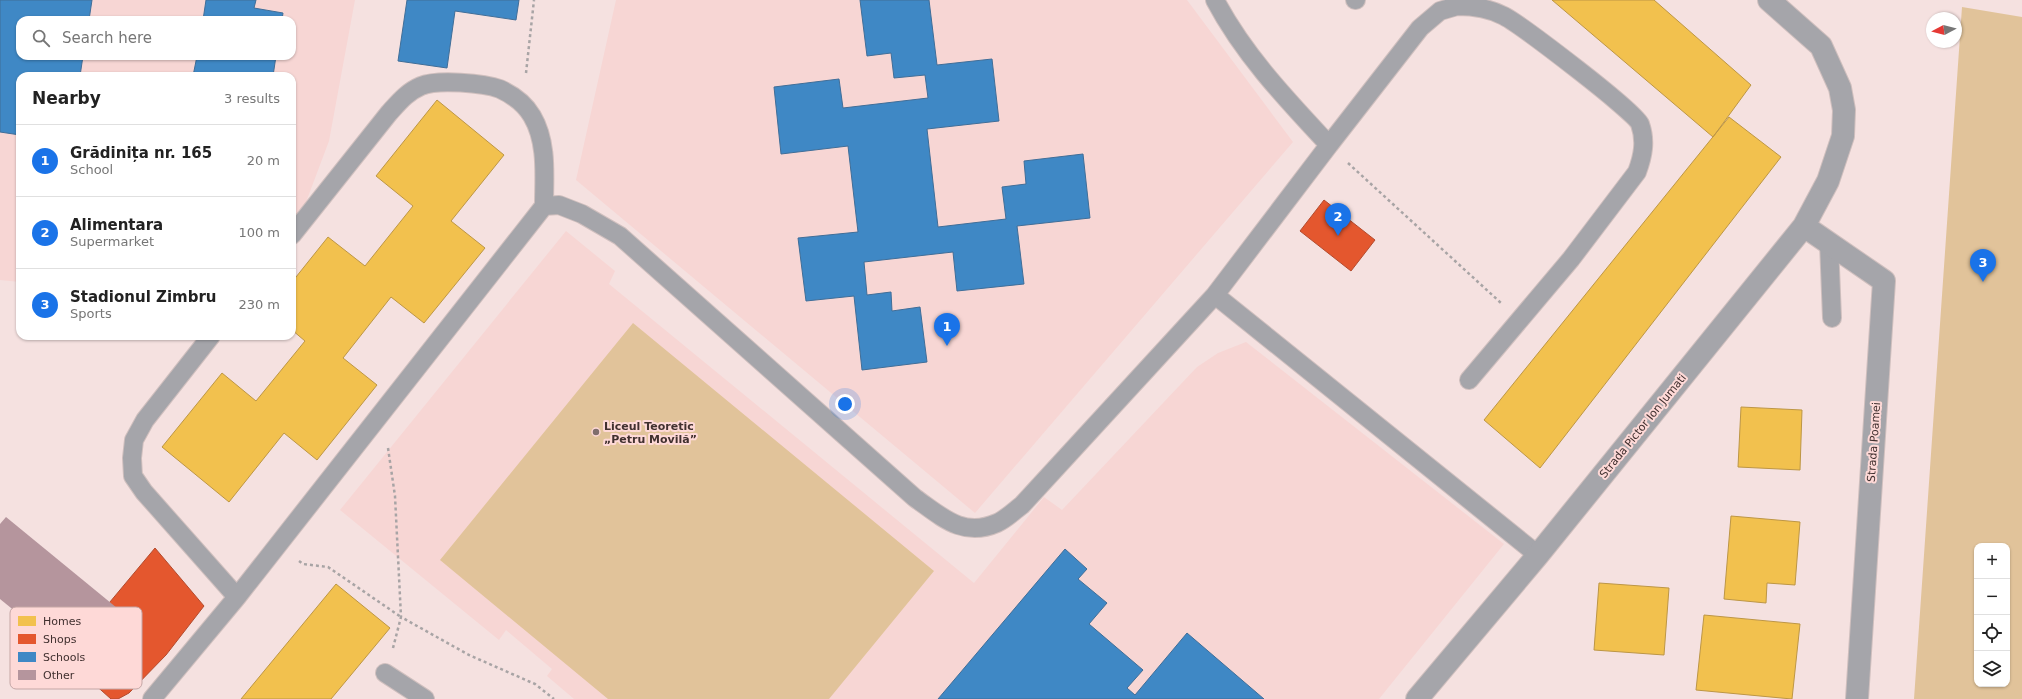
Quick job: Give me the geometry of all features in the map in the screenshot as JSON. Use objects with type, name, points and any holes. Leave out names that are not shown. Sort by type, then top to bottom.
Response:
[{"type":"street","name":"Strada Pictor Ion Jumati","points":[[1417,699],[1538,555],[1804,226],[1828,181],[1843,136],[1844,110],[1840,88],[1821,46],[1769,0]]},
{"type":"street","name":"Strada Poamei","points":[[1804,226],[1884,282],[1857,699]]},
{"type":"lane","points":[[1215,0],[1231,28],[1270,81],[1329,145]]},
{"type":"lane","points":[[544,206],[559,205],[582,214],[620,236],[915,498],[957,526],[977,530],[998,523],[1022,505],[1215,295],[1420,28],[1440,11],[1457,3],[1504,16],[1589,79],[1628,111],[1640,123],[1644,141],[1643,155],[1637,172],[1571,259],[1469,380]]},
{"type":"lane","points":[[152,699],[237,596],[544,206],[545,169],[541,142],[533,117],[523,103],[499,89],[462,83],[439,82],[422,86],[405,95],[389,113],[296,230]]},
{"type":"lane","points":[[1829,243],[1832,318]]},
{"type":"lane","points":[[1215,295],[1538,555]]},
{"type":"lane","points":[[209,340],[145,420],[134,440],[132,458],[133,476],[144,492],[237,596]]},
{"type":"lane","points":[[385,674],[425,699]]},
{"type":"path","points":[[523,103],[534,0]]},
{"type":"path","points":[[1329,145],[1519,320]]},
{"type":"path","points":[[373,424],[386,439],[395,496],[401,617],[385,674]]},
{"type":"path","points":[[277,545],[303,564],[328,567],[401,617],[469,655],[535,684],[554,699]]},
{"type":"shaded area","points":[[0,0],[355,0],[329,141],[297,226],[296,72],[16,72],[16,282],[0,280]]},
{"type":"shaded area","points":[[616,0],[1187,0],[1293,142],[975,513],[576,180]]},
{"type":"shaded area","points":[[1962,7],[2022,17],[2022,699],[1914,699],[1959,48],[1962,48]]},
{"type":"shaded area","name":"Liceul Teoretic „Petru Movilă”","points":[[566,231],[615,271],[609,284],[974,583],[1044,497],[1062,510],[1197,367],[1218,353],[1246,342],[1504,544],[1379,699],[574,699],[547,676],[552,669],[506,630],[499,640],[340,510]]},
{"type":"shaded area","points":[[633,323],[934,571],[829,699],[608,699],[440,560]]},
{"type":"building: Homes","points":[[1552,0],[1654,0],[1751,85],[1713,137]]},
{"type":"building: Homes","points":[[437,100],[504,155],[451,221],[485,248],[424,323],[391,297],[343,358],[377,385],[317,460],[284,433],[229,502],[162,447],[222,373],[256,401],[305,341],[296,333],[296,277],[328,237],[365,266],[413,206],[376,176]]},
{"type":"building: Homes","points":[[1729,117],[1781,157],[1540,468],[1484,420]]},
{"type":"building: Homes","points":[[1741,407],[1802,410],[1800,470],[1738,467]]},
{"type":"building: Homes","points":[[1731,516],[1800,522],[1795,585],[1767,583],[1766,603],[1724,599]]},
{"type":"building: Homes","points":[[1599,583],[1669,588],[1664,655],[1594,650]]},
{"type":"building: Homes","points":[[336,584],[390,628],[331,699],[241,699]]},
{"type":"building: Homes","points":[[1704,615],[1800,624],[1792,699],[1696,690]]},
{"type":"building: Shops","points":[[1324,200],[1375,240],[1351,271],[1300,231]]},
{"type":"building: Shops","points":[[155,548],[204,606],[166,655],[142,680],[142,607],[106,607]]},
{"type":"building: Shops","points":[[100,689],[133,689],[118,699],[111,699]]},
{"type":"building: Schools","points":[[0,0],[92,0],[90,16],[16,16],[16,60],[82,60],[81,72],[16,72],[16,134],[0,132]]},
{"type":"building: Schools","points":[[206,0],[256,0],[254,8],[283,13],[283,16],[204,16]]},
{"type":"building: Schools","points":[[407,0],[519,0],[516,20],[455,11],[447,68],[398,61]]},
{"type":"building: Schools","points":[[860,0],[929,0],[937,65],[992,59],[999,121],[927,129],[938,227],[1006,219],[1002,187],[1026,184],[1024,161],[1083,154],[1090,218],[1017,226],[1024,284],[957,291],[953,252],[864,262],[867,295],[891,292],[892,311],[920,307],[927,362],[862,370],[854,296],[806,301],[798,238],[858,232],[848,146],[781,154],[774,87],[839,79],[843,108],[928,98],[925,75],[894,78],[891,53],[867,56]]},
{"type":"building: Schools","points":[[196,60],[275,60],[274,72],[194,72]]},
{"type":"building: Schools","points":[[1065,549],[1087,569],[1078,579],[1107,603],[1089,624],[1143,670],[1127,688],[1135,695],[1187,633],[1264,699],[938,699]]},
{"type":"building: Other","points":[[6,517],[116,607],[10,607],[0,599],[0,524]]},
{"type":"place","name":"Alimentara","points":[[1338,236]]},
{"type":"place","name":"Stadionul Zimbru","points":[[1983,282]]},
{"type":"place","name":"Grădinița nr. 165","points":[[947,346]]},
{"type":"place","name":"Liceul Teoretic „Petru Movilă”","points":[[596,432]]}]
